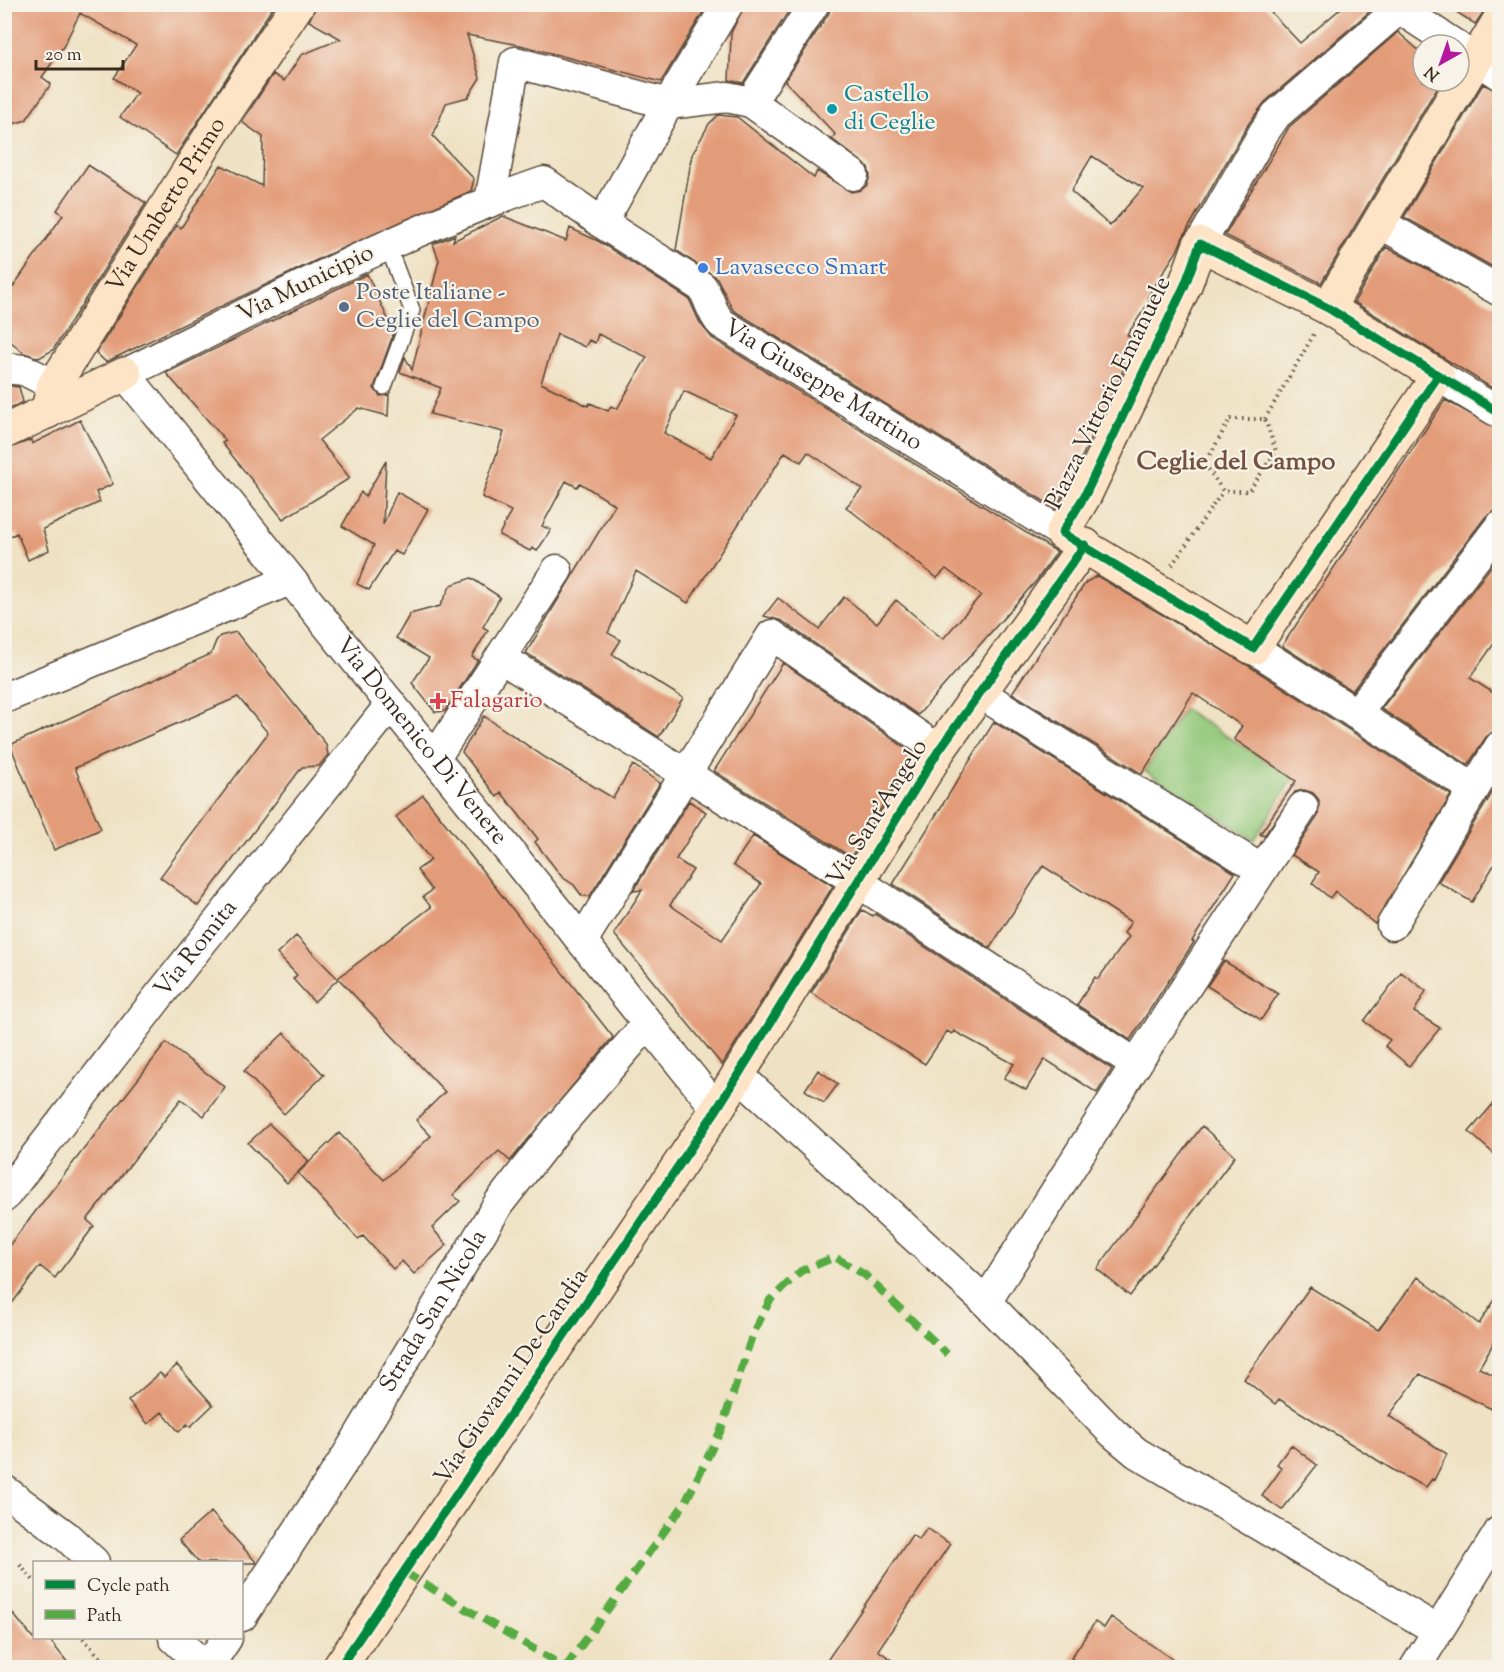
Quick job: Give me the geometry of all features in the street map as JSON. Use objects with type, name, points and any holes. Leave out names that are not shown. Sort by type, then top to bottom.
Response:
[{"type":"street","name":"Via Umberto Primo","points":[[51,398],[223,116],[298,4]]},
{"type":"street","points":[[602,223],[668,104],[728,4]]},
{"type":"street","points":[[751,102],[814,4]]},
{"type":"street","points":[[1472,57],[1396,7],[1276,115],[1200,244],[1328,308],[1500,412]]},
{"type":"street","points":[[1328,308],[1472,57],[1500,19]]},
{"type":"street","points":[[490,201],[515,62],[668,104],[727,97],[751,102],[853,175]]},
{"type":"street","points":[[521,78],[652,117],[606,191],[543,170],[501,184],[521,78]]},
{"type":"street","name":"Via Municipio","points":[[125,374],[387,244],[490,201],[544,182],[602,223]]},
{"type":"street","points":[[1378,222],[1500,291]]},
{"type":"street","name":"Via Giuseppe Martino","points":[[602,223],[702,287],[711,300],[712,313],[721,323],[1074,539]]},
{"type":"street","name":"Piazza Vittorio Emanuele","points":[[1074,539],[1090,484],[1185,285],[1200,244]]},
{"type":"street","points":[[1251,643],[1420,384],[1298,306],[1213,262],[1196,289],[1085,533],[1356,714],[1474,789]]},
{"type":"street","points":[[4,368],[24,370],[51,398]]},
{"type":"street","points":[[4,432],[51,398],[125,374]]},
{"type":"street","name":"Via Domenico Di Venere","points":[[125,374],[717,1109]]},
{"type":"street","points":[[1251,643],[1438,376]]},
{"type":"street","points":[[1356,714],[1500,526]]},
{"type":"street","points":[[1074,539],[1251,643]]},
{"type":"street","name":"Via Sant'Angelo","points":[[717,1109],[939,750],[980,693],[1074,539]]},
{"type":"street","points":[[435,758],[557,570]]},
{"type":"street","points":[[4,698],[290,580]]},
{"type":"street","points":[[582,941],[772,635],[939,750]]},
{"type":"street","points":[[501,658],[858,882],[1136,1064]]},
{"type":"street","points":[[980,693],[1262,870]]},
{"type":"street","name":"Via Romita","points":[[4,1197],[155,1001],[390,704]]},
{"type":"street","points":[[1392,925],[1500,746]]},
{"type":"street","points":[[986,1302],[1136,1064],[1303,807]]},
{"type":"street","name":"Strada San Nicola","points":[[243,1614],[348,1454],[499,1203],[560,1125],[648,1023]]},
{"type":"street","points":[[738,1075],[986,1302],[1113,1432],[1137,1453],[1437,1630]]},
{"type":"street","name":"Via Giovanni De Candia","points":[[339,1668],[717,1109]]},
{"type":"street","points":[[4,1490],[66,1536],[92,1561]]},
{"type":"street","points":[[1415,1668],[1500,1531]]},
{"type":"street","points":[[175,1639],[207,1668],[226,1639]]},
{"type":"lane","points":[[384,387],[412,310],[387,244]]},
{"type":"path","points":[[1223,491],[1249,491],[1276,451],[1265,419],[1328,308]]},
{"type":"path","points":[[1223,491],[1205,464],[1230,419],[1265,419]]},
{"type":"path","points":[[1157,588],[1223,491]]},
{"type":"path","points":[[20,1564],[33,1580]]},
{"type":"path","points":[[84,1639],[108,1668]]},
{"type":"green space","points":[[1184,709],[1293,778],[1254,840],[1145,771]]},
{"type":"building","points":[[4,4],[275,4],[176,155],[120,117],[137,93],[114,78],[136,45],[80,13],[63,47],[42,77],[51,84],[26,120],[4,127]]},
{"type":"building","points":[[317,4],[708,4],[661,82],[520,45],[467,35],[480,78],[468,97],[446,103],[433,136],[474,179],[471,191],[325,256],[106,362],[96,353],[177,225],[181,228],[221,165],[262,186],[263,137],[242,122],[273,74],[284,81],[301,55],[341,39],[309,21]]},
{"type":"building","points":[[745,4],[793,4],[743,83],[729,80],[731,33]]},
{"type":"building","points":[[831,4],[1263,4],[1300,43],[1346,4],[1358,4],[1369,12],[1265,102],[1249,123],[1177,251],[1148,296],[1150,301],[1127,335],[1137,341],[1068,486],[1055,508],[733,310],[717,278],[676,250],[692,155],[709,124],[718,115],[737,117],[814,178],[817,171],[851,192],[861,190],[867,185],[870,176],[868,167],[832,139],[835,134],[785,81],[829,13]],"holes":[[[1092,156],[1143,188],[1110,226],[1071,191]]]},
{"type":"building","points":[[1444,4],[1489,4],[1475,24]]},
{"type":"building","points":[[1398,32],[1411,43],[1411,93],[1434,93],[1321,283],[1225,235],[1289,127]]},
{"type":"building","points":[[1483,84],[1500,92],[1500,271],[1404,217]]},
{"type":"building","points":[[88,165],[146,203],[53,350],[39,358],[24,353],[10,341],[8,294],[63,215],[57,210]]},
{"type":"building","points":[[503,216],[566,241],[570,228],[598,241],[689,299],[700,323],[712,338],[1057,552],[1036,581],[918,715],[782,621],[764,616],[778,598],[819,629],[844,597],[877,623],[896,600],[943,639],[981,595],[946,569],[937,578],[846,507],[862,489],[808,452],[801,462],[785,452],[688,603],[636,571],[608,633],[621,640],[612,654],[683,698],[659,737],[526,653],[615,505],[580,483],[577,487],[566,481],[542,526],[551,530],[537,551],[532,548],[530,551],[499,535],[511,511],[482,497],[504,432],[430,414],[441,388],[400,372],[405,357],[412,370],[439,260],[433,244],[455,235],[453,241]],"holes":[[[557,334],[585,347],[589,340],[595,343],[598,334],[647,357],[617,409],[611,406],[608,411],[590,403],[588,406],[541,383]],[[684,391],[736,415],[711,458],[664,433]]]},
{"type":"building","points":[[1386,247],[1500,308],[1500,393],[1354,302]]},
{"type":"building","points":[[367,274],[394,332],[374,388],[380,396],[389,395],[388,416],[359,408],[319,440],[350,478],[283,519],[222,443],[226,441],[166,373]]},
{"type":"building","points":[[4,385],[19,387],[23,402],[4,411]]},
{"type":"building","points":[[1445,400],[1500,430],[1500,509],[1486,516],[1352,691],[1282,646]]},
{"type":"building","points":[[80,420],[113,484],[96,492],[100,502],[43,529],[49,550],[28,560],[17,533],[4,539],[4,450],[31,440],[32,444]]},
{"type":"building","points":[[386,461],[383,525],[397,492],[428,509],[402,555],[394,551],[369,590],[357,584],[374,545],[342,526],[361,492],[365,497]]},
{"type":"building","points":[[1500,555],[1500,635],[1470,678],[1500,697],[1500,729],[1486,737],[1468,765],[1381,709]]},
{"type":"building","points":[[1097,576],[1249,666],[1451,795],[1375,924],[1335,891],[1330,898],[1312,883],[1319,872],[1292,855],[1318,816],[1319,800],[1313,793],[1304,790],[1295,792],[1264,836],[1260,834],[1296,781],[1234,739],[1242,726],[1193,693],[1142,774],[1012,693],[1086,582]]},
{"type":"building","points":[[471,578],[500,597],[483,627],[488,630],[472,657],[478,660],[445,711],[435,712],[412,683],[429,658],[396,638],[410,614],[440,606],[451,585]]},
{"type":"building","points":[[236,632],[326,744],[328,755],[319,766],[302,767],[198,906],[160,877],[268,733],[238,697],[75,768],[101,829],[54,850],[10,745],[211,654],[220,636]]},
{"type":"building","points":[[783,663],[914,754],[851,857],[714,771]]},
{"type":"building","points":[[484,716],[546,758],[613,798],[633,765],[660,783],[590,896],[582,896],[574,885],[562,877],[535,842],[538,839],[501,792],[497,797],[462,752]]},
{"type":"building","points":[[994,722],[1235,873],[1192,941],[1194,942],[1130,1040],[1077,1005],[1095,977],[1098,979],[1129,937],[1124,933],[1131,922],[1043,866],[990,948],[893,884]]},
{"type":"building","points":[[1500,780],[1500,855],[1472,902],[1438,882]]},
{"type":"building","points":[[423,795],[613,1037],[510,1161],[499,1151],[453,1195],[460,1201],[432,1228],[447,1245],[414,1274],[402,1261],[393,1269],[363,1236],[358,1239],[298,1173],[339,1133],[384,1180],[431,1136],[416,1120],[445,1092],[338,978],[431,907],[423,897],[432,890],[417,870],[431,860],[396,817]]},
{"type":"building","points":[[689,801],[706,812],[676,859],[693,870],[670,905],[722,940],[761,884],[733,865],[753,836],[833,886],[722,1065],[614,934],[642,890],[633,891]]},
{"type":"building","points":[[862,910],[873,916],[875,914],[1112,1069],[1097,1093],[1045,1059],[1026,1090],[1004,1078],[1014,1064],[954,1031],[952,1034],[947,1031],[925,1064],[811,993]]},
{"type":"building","points":[[296,936],[338,979],[314,1002],[293,979],[297,975],[277,954]]},
{"type":"building","points":[[1224,961],[1278,994],[1261,1020],[1207,986]]},
{"type":"building","points":[[1401,972],[1426,991],[1414,1012],[1440,1028],[1409,1066],[1385,1046],[1390,1040],[1364,1021]]},
{"type":"building","points":[[284,1033],[324,1075],[284,1114],[244,1071]]},
{"type":"building","points":[[166,1043],[225,1087],[204,1116],[181,1099],[87,1220],[94,1226],[55,1278],[40,1266],[4,1314],[4,1252]]},
{"type":"building","points":[[818,1070],[838,1084],[824,1103],[805,1090]]},
{"type":"building","points":[[1500,1096],[1500,1159],[1469,1132]]},
{"type":"building","points":[[269,1124],[309,1161],[287,1183],[248,1143]]},
{"type":"building","points":[[1202,1126],[1235,1156],[1130,1296],[1097,1269]]},
{"type":"building","points":[[1418,1277],[1479,1324],[1500,1292],[1500,1332],[1479,1368],[1500,1378],[1500,1413],[1420,1374],[1389,1416],[1447,1454],[1434,1480],[1432,1479],[1426,1487],[1398,1473],[1279,1399],[1275,1404],[1244,1379],[1310,1287],[1378,1330]]},
{"type":"building","points":[[177,1365],[213,1405],[190,1427],[187,1424],[179,1432],[162,1412],[148,1424],[128,1401],[160,1373],[164,1377]]},
{"type":"building","points":[[1291,1445],[1317,1465],[1282,1510],[1262,1496],[1282,1468],[1277,1464]]},
{"type":"building","points":[[211,1512],[256,1563],[197,1561],[179,1540]]},
{"type":"building","points":[[927,1528],[950,1544],[878,1650],[903,1668],[822,1668],[912,1535],[919,1540]]},
{"type":"building","points":[[4,1603],[33,1639],[49,1639],[72,1668],[4,1668]]},
{"type":"building","points":[[1111,1617],[1185,1668],[1085,1668],[1071,1658],[1095,1622],[1104,1628]]},
{"type":"marked path","points":[[565,1668],[685,1503],[721,1430],[752,1336],[770,1300],[801,1271],[835,1257],[865,1275],[947,1354]]},
{"type":"marked path","points":[[404,1572],[566,1668]]},
{"type":"cycle path","points":[[1438,376],[1253,648],[1062,533],[1085,495],[1185,285],[1200,244],[1328,308],[1500,413]]},
{"type":"cycle path","points":[[339,1668],[717,1109],[939,750],[1085,545]]},
{"type":"place","name":"Castello di Ceglie","points":[[832,109]]},
{"type":"place","name":"Lavasecco Smart","points":[[703,268]]},
{"type":"place","name":"Poste Italiane - Ceglie del Campo","points":[[344,307]]},
{"type":"place","name":"Falagario","points":[[438,701]]},
{"type":"district","name":"Ceglie del Campo","points":[[1236,462]]}]
